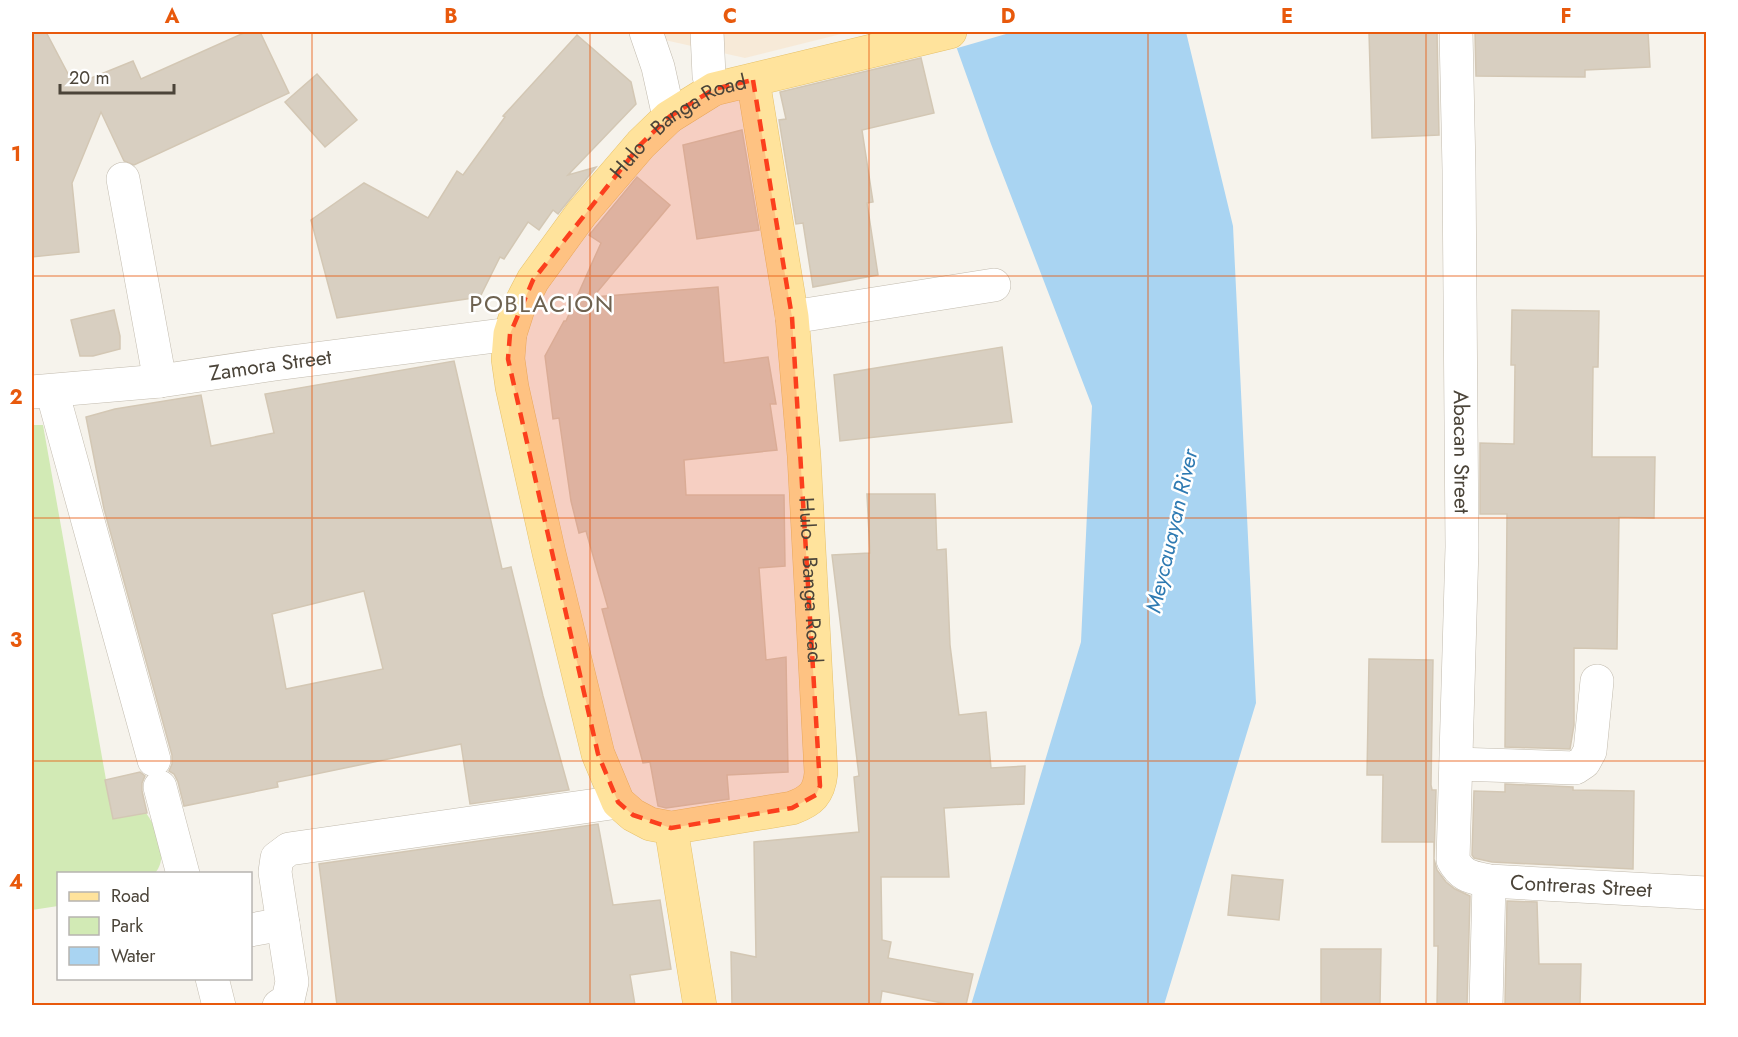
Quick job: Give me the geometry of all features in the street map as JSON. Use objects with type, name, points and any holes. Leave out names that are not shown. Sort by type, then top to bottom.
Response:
[{"type":"main road","points":[[753,80],[950,32]]},
{"type":"main road","name":"Hulo - Banga Road","points":[[753,80],[792,317],[804,456],[821,773],[820,786],[816,795],[792,808],[671,828],[650,824],[633,815],[618,802],[598,754],[549,553],[512,387],[508,359],[510,334],[518,309],[533,280],[580,214],[641,144],[669,117],[714,89],[753,80]]},
{"type":"main road","points":[[671,828],[700,1005]]},
{"type":"street","points":[[646,32],[658,67],[669,117]]},
{"type":"street","points":[[706,32],[709,76],[714,89]]},
{"type":"street","name":"Abacan Street","points":[[1455,32],[1459,170],[1462,536],[1453,860],[1474,876],[1486,1005]]},
{"type":"street","points":[[123,179],[160,381]]},
{"type":"street","points":[[792,317],[994,285]]},
{"type":"street","name":"Zamora Street","points":[[42,391],[160,381],[510,334]]},
{"type":"street","points":[[42,391],[157,773],[183,872]]},
{"type":"street","points":[[1456,764],[1575,768],[1584,762],[1590,751],[1597,681]]},
{"type":"street","points":[[279,1005],[288,1000],[292,982],[274,873],[277,858],[289,849],[618,802]]},
{"type":"street","name":"Contreras Street","points":[[1474,876],[1707,893]]},
{"type":"street","points":[[252,930],[283,924]]},
{"type":"street","points":[[213,980],[219,1005]]},
{"type":"highlighted area","points":[[753,80],[792,317],[820,786],[816,795],[792,808],[671,828],[633,815],[618,802],[598,754],[508,359],[510,334],[533,280],[641,144],[669,117],[714,89]]},
{"type":"shaded area","points":[[629,32],[849,32],[745,58]]},
{"type":"green space","points":[[32,425],[43,425],[113,819],[146,813],[158,835],[161,859],[156,872],[57,872],[57,906],[32,910]]},
{"type":"water","name":"Meycauayan River","points":[[951,32],[1186,32],[1233,226],[1256,703],[1164,1005],[971,1005],[1081,642],[1092,406],[991,144]]},
{"type":"pier","points":[[948,32],[1013,32],[954,49]]},
{"type":"building","points":[[32,32],[46,32],[74,85],[133,61],[141,79],[246,32],[260,32],[289,93],[134,165],[124,161],[101,112],[72,183],[79,252],[32,257]]},
{"type":"building","points":[[1369,32],[1437,32],[1439,135],[1372,138]]},
{"type":"building","points":[[1475,32],[1648,32],[1650,67],[1585,70],[1585,77],[1476,76]]},
{"type":"building","points":[[577,35],[631,82],[636,104],[568,175],[596,167],[558,214],[553,210],[539,230],[528,222],[504,259],[500,257],[480,297],[337,318],[311,220],[364,183],[428,218],[457,171],[463,175],[505,117],[503,116]]},
{"type":"building","points":[[921,58],[934,113],[862,130],[873,202],[867,203],[878,275],[813,287],[803,223],[796,224],[779,120],[786,119],[780,92]]},
{"type":"building","points":[[317,74],[357,120],[325,147],[285,102]]},
{"type":"building","points":[[742,130],[759,230],[697,239],[683,145]]},
{"type":"building","points":[[637,177],[670,205],[593,297],[718,287],[724,363],[768,357],[776,404],[770,404],[777,450],[684,460],[686,495],[784,495],[785,566],[759,568],[766,660],[786,657],[788,772],[727,775],[729,799],[666,808],[658,806],[650,762],[643,763],[602,609],[608,608],[586,531],[579,533],[571,501],[559,418],[553,419],[545,356],[566,321],[601,243],[589,235]]},
{"type":"building","points":[[114,310],[120,336],[120,349],[93,356],[80,356],[71,320]]},
{"type":"building","points":[[1512,310],[1599,311],[1598,367],[1593,367],[1592,457],[1655,457],[1654,518],[1619,517],[1617,649],[1574,648],[1574,725],[1570,749],[1505,747],[1507,514],[1480,514],[1480,443],[1514,444],[1515,365],[1511,365]]},
{"type":"building","points":[[1002,347],[1012,422],[840,441],[834,375]]},
{"type":"building","points":[[454,361],[502,569],[511,567],[569,790],[470,804],[461,744],[277,782],[278,787],[184,806],[178,782],[174,774],[169,771],[172,755],[104,509],[86,417],[115,409],[201,395],[211,446],[274,433],[265,394]],"holes":[[[364,591],[383,669],[286,689],[272,614]]]},
{"type":"building","points":[[867,494],[935,494],[937,550],[946,549],[950,645],[959,715],[986,712],[991,768],[1025,766],[1024,804],[944,808],[949,877],[881,877],[882,940],[891,942],[888,958],[973,974],[966,1005],[952,1005],[882,991],[880,1005],[732,1005],[731,952],[756,957],[754,842],[859,832],[854,777],[859,776],[832,555],[870,553]]},
{"type":"building","points":[[1369,659],[1433,660],[1431,785],[1432,790],[1436,790],[1434,859],[1434,842],[1382,842],[1383,775],[1367,775]]},
{"type":"building","points":[[140,772],[145,776],[142,791],[147,813],[113,819],[105,780]]},
{"type":"building","points":[[1505,784],[1573,787],[1573,790],[1634,791],[1633,869],[1492,862],[1474,858],[1472,855],[1474,791],[1505,792]]},
{"type":"building","points":[[598,824],[613,905],[660,900],[671,969],[630,975],[635,1005],[337,1005],[319,864]]},
{"type":"building","points":[[1434,859],[1437,870],[1446,882],[1470,896],[1467,1005],[1437,1005],[1438,946],[1434,946]]},
{"type":"building","points":[[1232,875],[1283,880],[1279,920],[1228,915]]},
{"type":"building","points":[[1507,901],[1537,902],[1539,964],[1581,964],[1580,1005],[1505,1005]]},
{"type":"building","points":[[1321,949],[1381,949],[1380,1005],[1321,1005]]},
{"type":"district","name":"POBLACION","points":[[542,304]]}]
